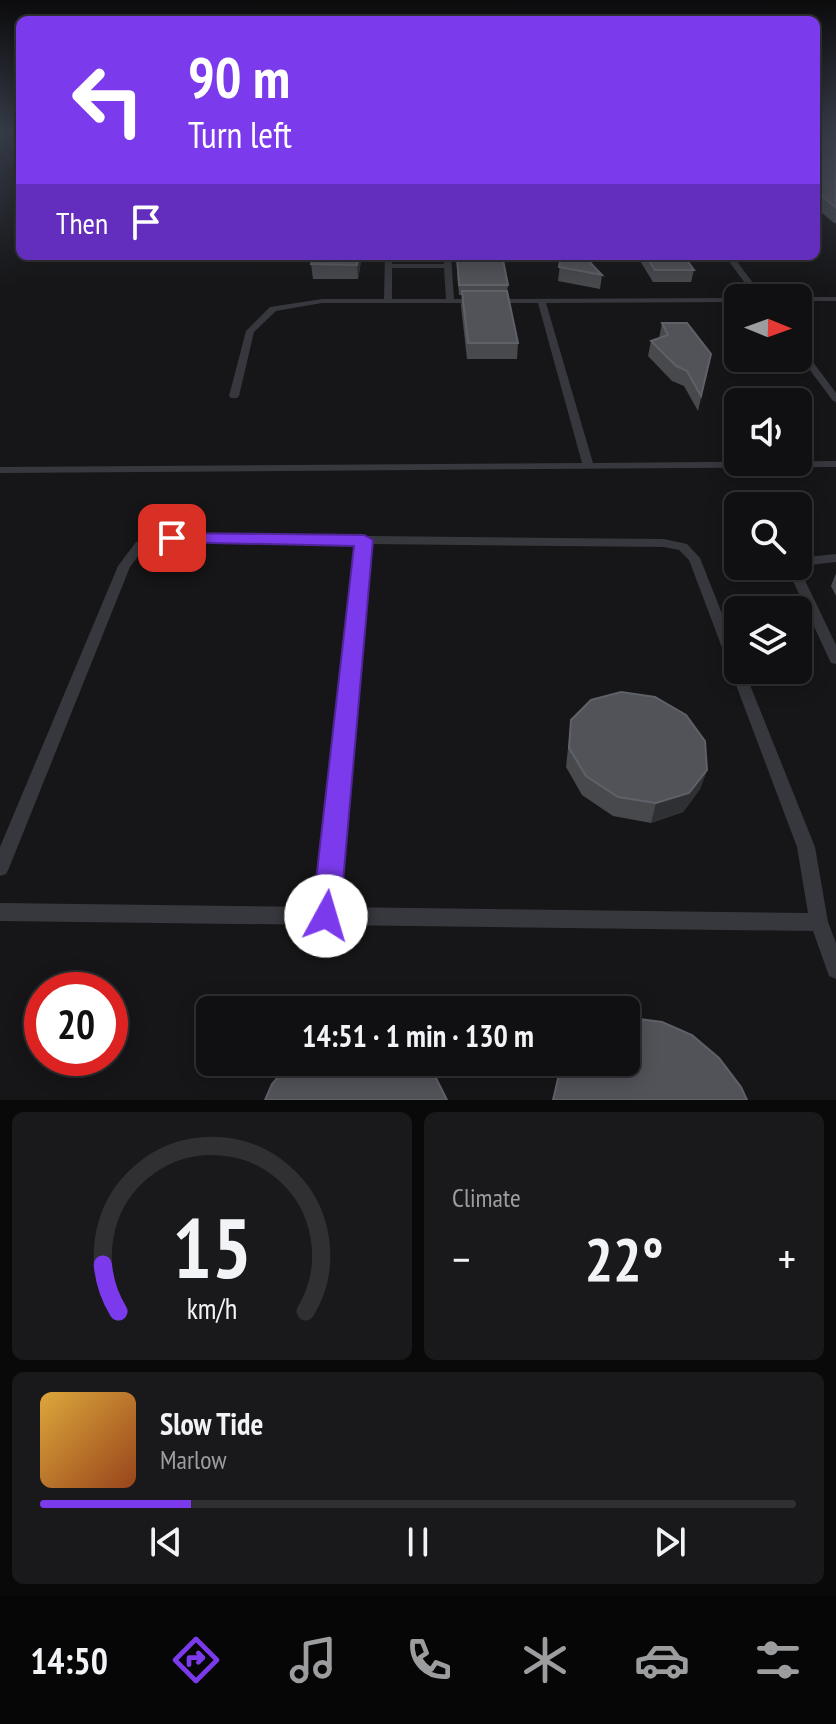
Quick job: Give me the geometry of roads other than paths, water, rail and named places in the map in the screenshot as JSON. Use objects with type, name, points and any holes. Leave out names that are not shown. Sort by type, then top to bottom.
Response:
[{"type":"lane","points":[[388,301],[389,260]]},
{"type":"lane","points":[[447,260],[450,301]]},
{"type":"lane","points":[[732,260],[750,284]]},
{"type":"lane","points":[[388,266],[447,266]]},
{"type":"lane","points":[[812,299],[836,299]]},
{"type":"lane","points":[[234,396],[250,331],[273,309],[322,301],[724,300]]},
{"type":"lane","points":[[541,301],[588,465]]},
{"type":"lane","points":[[812,367],[836,399]]},
{"type":"lane","points":[[0,470],[836,464]]},
{"type":"lane","points":[[0,868],[124,566],[140,545],[172,538],[664,543],[683,547],[694,558],[806,847],[819,922],[836,969]]},
{"type":"lane","points":[[326,916],[364,540]]},
{"type":"lane","points":[[812,562],[836,558]]},
{"type":"lane","points":[[799,580],[836,659]]},
{"type":"lane","points":[[0,912],[819,922]]}]
